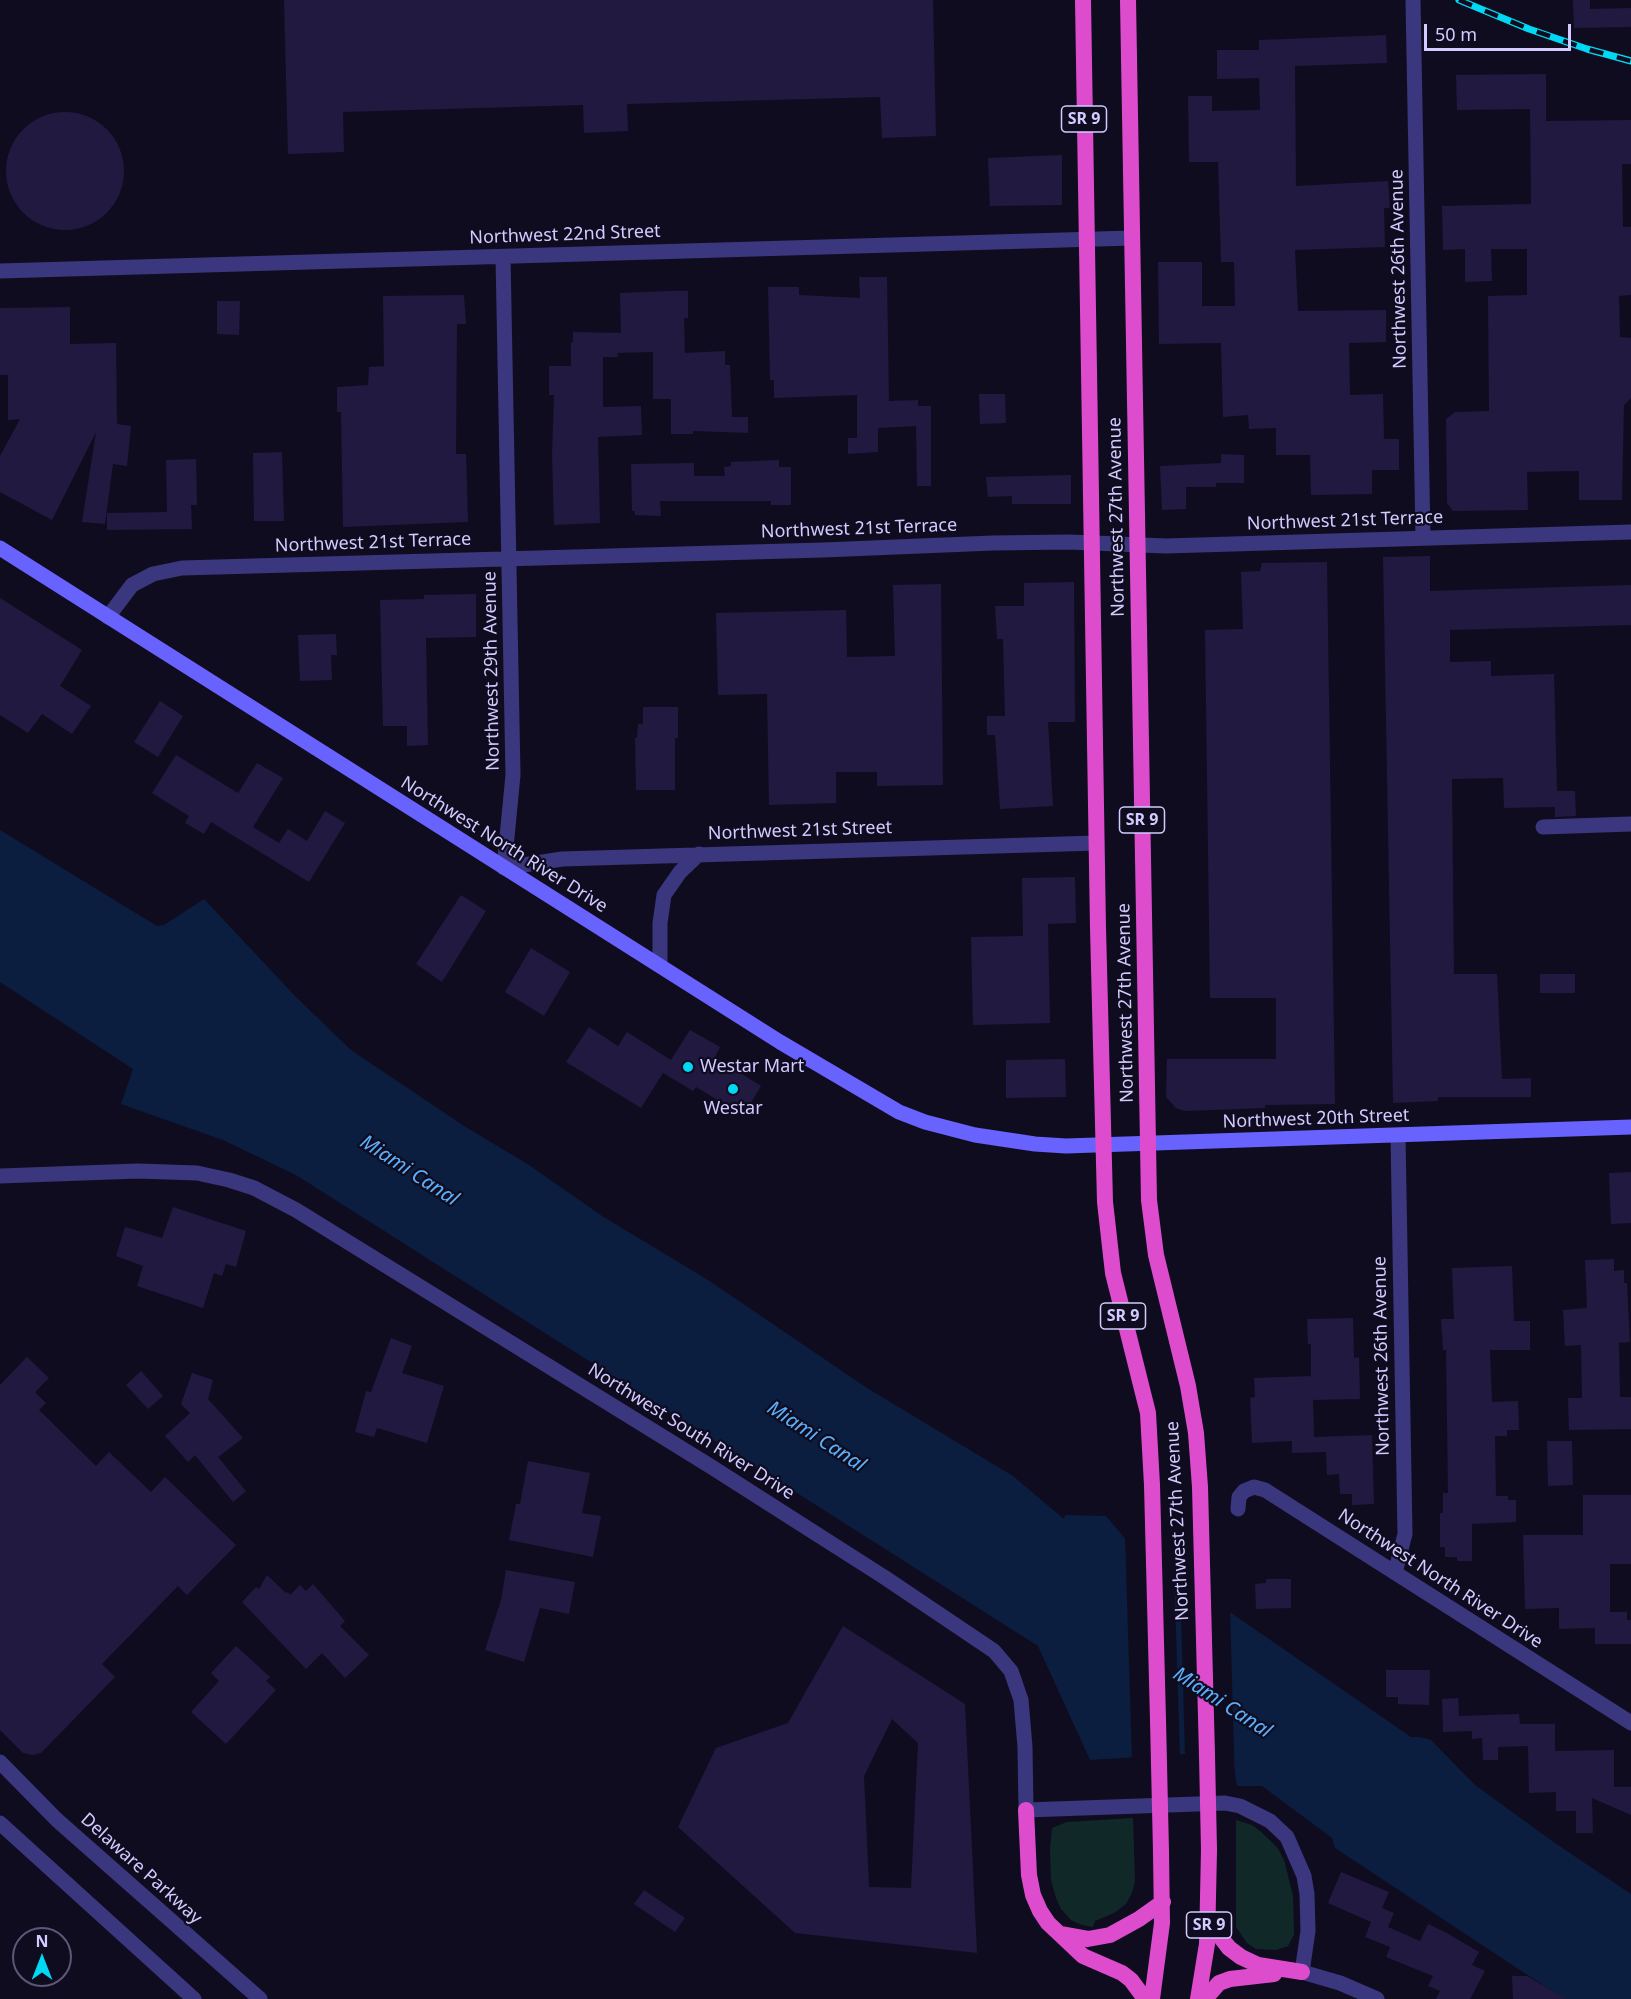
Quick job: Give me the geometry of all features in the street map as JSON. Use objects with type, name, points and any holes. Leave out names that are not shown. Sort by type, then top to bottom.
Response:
[{"type":"highway","name":"Northwest 27th Avenue","points":[[1083,0],[1103,1145],[1109,1248],[1120,1303],[1148,1413],[1152,1485],[1162,1902],[1162,1923],[1152,1999]]},
{"type":"highway","name":"Northwest 27th Avenue","points":[[1128,0],[1149,1200],[1156,1255],[1188,1386],[1196,1433],[1200,1487],[1209,1922],[1198,1999]]},
{"type":"highway","points":[[1026,1810],[1029,1875],[1033,1895],[1047,1923],[1083,1956],[1122,1973],[1131,1980],[1145,1999]]},
{"type":"highway","points":[[1060,1934],[1088,1939],[1110,1935],[1139,1919],[1162,1902]]},
{"type":"highway","points":[[1209,1922],[1229,1948],[1241,1958],[1258,1965],[1302,1972]]},
{"type":"highway","points":[[1205,1999],[1219,1983],[1230,1979],[1241,1976],[1302,1972]]},
{"type":"main road","name":"Northwest North River Drive","points":[[0,548],[780,1042],[899,1112],[950,1129],[1004,1140]]},
{"type":"main road","name":"Northwest 20th Street","points":[[1004,1140],[1066,1146],[1631,1127]]},
{"type":"street","name":"Northwest 26th Avenue","points":[[1413,0],[1423,537]]},
{"type":"street","name":"Northwest 22nd Street","points":[[0,271],[1132,238]]},
{"type":"street","name":"Northwest 29th Avenue","points":[[503,257],[513,775],[504,868]]},
{"type":"street","name":"Northwest 21st Terrace","points":[[108,617],[132,585],[147,576],[167,570],[993,543],[1092,542],[1137,546],[1631,532]]},
{"type":"street","points":[[1543,827],[1631,824]]},
{"type":"street","name":"Northwest 21st Street","points":[[504,868],[562,859],[1097,843]]},
{"type":"street","points":[[660,965],[660,923],[664,894],[680,872],[699,854]]},
{"type":"street","name":"Northwest 26th Avenue","points":[[1395,1573],[1405,1534],[1398,1136]]},
{"type":"street","name":"Northwest South River Drive","points":[[0,1176],[165,1171],[216,1176],[254,1188],[296,1210],[710,1466],[884,1577],[994,1651],[1011,1671],[1021,1700],[1025,1748],[1026,1810]]},
{"type":"street","name":"Northwest North River Drive","points":[[1238,1509],[1239,1497],[1244,1491],[1260,1487],[1631,1723]]},
{"type":"street","name":"Delaware Parkway","points":[[0,1762],[57,1820],[260,1999]]},
{"type":"street","points":[[1026,1810],[1225,1803],[1257,1813],[1287,1837],[1304,1876],[1308,1931],[1302,1972],[1340,1983],[1377,1999]]},
{"type":"street","points":[[2,1829],[194,1999]]},
{"type":"green space","points":[[1133,1818],[1135,1881],[1126,1904],[1114,1913],[1095,1921],[1093,1927],[1071,1920],[1061,1909],[1051,1880],[1052,1828],[1067,1822]]},
{"type":"green space","points":[[1236,1820],[1252,1825],[1260,1831],[1277,1847],[1284,1860],[1293,1896],[1294,1934],[1288,1946],[1276,1950],[1256,1949],[1247,1943],[1236,1927]]},
{"type":"water","name":"Miami Canal","points":[[0,830],[157,926],[164,925],[204,899],[295,996],[351,1050],[464,1126],[529,1165],[602,1216],[708,1280],[867,1388],[1013,1476],[1064,1519],[1065,1515],[1106,1516],[1127,1541],[1411,1737],[1431,1740],[1475,1785],[1631,1894],[1631,1999],[1564,1999],[1335,1848],[1332,1838],[1262,1786],[1237,1786],[1231,1751],[1090,1760],[1038,1646],[296,1175],[223,1140],[121,1104],[133,1069],[0,982]]},
{"type":"pier","points":[[1125,1535],[1174,1570],[1180,1757],[1132,1760]]},
{"type":"pier","points":[[1180,1574],[1230,1608],[1235,1788],[1229,1754],[1185,1757]]},
{"type":"building","points":[[284,0],[933,0],[936,136],[882,138],[880,97],[627,104],[628,131],[584,133],[583,105],[343,112],[344,152],[288,154]]},
{"type":"building","points":[[1573,0],[1590,0],[1590,9],[1631,8],[1631,27],[1574,28]]},
{"type":"building","points":[[1386,35],[1387,63],[1295,66],[1296,186],[1388,181],[1390,208],[1384,208],[1385,247],[1295,250],[1298,311],[1386,310],[1386,342],[1349,343],[1350,395],[1383,394],[1384,439],[1399,439],[1399,470],[1372,470],[1372,494],[1311,495],[1310,455],[1276,455],[1276,428],[1249,429],[1248,415],[1223,417],[1221,343],[1159,344],[1158,262],[1202,262],[1202,306],[1235,306],[1234,262],[1221,262],[1218,162],[1189,162],[1188,96],[1212,96],[1212,111],[1260,110],[1259,78],[1217,79],[1217,50],[1259,50],[1259,40]]},
{"type":"building","points":[[1546,74],[1546,121],[1631,120],[1631,164],[1622,164],[1623,227],[1631,227],[1631,295],[1619,296],[1620,337],[1631,338],[1631,398],[1624,405],[1622,500],[1579,500],[1579,471],[1527,472],[1528,510],[1453,511],[1447,503],[1446,419],[1455,412],[1489,411],[1488,296],[1527,295],[1527,249],[1491,249],[1492,281],[1465,282],[1465,249],[1443,250],[1442,206],[1531,204],[1530,109],[1457,110],[1456,75]]},
{"type":"building","points":[[65,112],[87,117],[107,129],[119,149],[124,171],[119,193],[107,213],[87,225],[65,230],[43,225],[23,213],[11,193],[6,171],[11,149],[23,129],[43,117]]},
{"type":"building","points":[[1062,155],[1062,205],[990,206],[988,158]]},
{"type":"building","points":[[859,277],[887,277],[889,401],[918,400],[918,406],[931,406],[931,486],[917,486],[916,426],[878,428],[878,452],[848,454],[848,438],[857,438],[857,395],[774,398],[774,380],[770,380],[768,287],[799,287],[799,295],[860,298]]},
{"type":"building","points":[[688,291],[688,318],[684,318],[685,353],[725,351],[725,365],[730,365],[732,417],[748,417],[748,433],[693,431],[693,434],[671,434],[671,399],[653,399],[653,352],[617,353],[618,357],[603,357],[603,407],[641,406],[642,435],[598,437],[600,523],[554,525],[552,454],[554,395],[549,395],[549,366],[571,366],[573,332],[621,333],[620,293]]},
{"type":"building","points":[[464,295],[466,324],[457,324],[456,454],[466,454],[468,522],[343,527],[341,412],[337,412],[337,387],[368,385],[369,367],[384,366],[383,296]]},
{"type":"building","points":[[217,301],[240,301],[239,335],[217,334]]},
{"type":"building","points":[[70,307],[70,344],[116,343],[117,424],[131,426],[127,466],[113,464],[105,524],[82,522],[96,432],[52,520],[0,492],[0,456],[20,419],[8,420],[8,375],[0,375],[0,308]]},
{"type":"building","points":[[979,394],[1005,394],[1006,423],[980,424]]},
{"type":"building","points":[[282,452],[284,521],[254,521],[253,453]]},
{"type":"building","points":[[1221,454],[1244,455],[1244,483],[1216,483],[1216,487],[1186,487],[1186,509],[1162,510],[1160,466],[1221,463]]},
{"type":"building","points":[[196,459],[197,505],[191,505],[192,529],[107,530],[107,513],[167,512],[166,460]]},
{"type":"building","points":[[779,460],[779,467],[791,467],[791,505],[771,505],[771,501],[660,501],[661,516],[635,515],[635,511],[632,511],[631,464],[694,463],[694,476],[725,476],[724,467],[731,466],[731,462]]},
{"type":"building","points":[[1071,475],[1071,504],[1012,504],[1012,496],[988,497],[986,477]]},
{"type":"building","points":[[1430,556],[1430,591],[1631,585],[1631,625],[1450,630],[1450,662],[1491,661],[1491,676],[1554,674],[1557,791],[1575,791],[1576,816],[1555,817],[1555,807],[1504,808],[1503,778],[1452,779],[1454,974],[1497,974],[1502,1079],[1531,1078],[1531,1097],[1438,1097],[1438,1101],[1393,1103],[1383,557]]},
{"type":"building","points":[[1327,562],[1335,1104],[1265,1105],[1265,1108],[1185,1111],[1176,1108],[1166,1097],[1167,1059],[1276,1059],[1276,998],[1210,998],[1205,630],[1243,629],[1241,572],[1260,571],[1262,563]]},
{"type":"building","points":[[1074,582],[1075,722],[1048,722],[1053,806],[1000,809],[995,735],[987,735],[987,716],[1005,716],[1003,639],[997,639],[995,606],[1024,606],[1024,583]]},
{"type":"building","points":[[941,584],[943,785],[877,786],[877,772],[836,772],[836,803],[769,805],[767,694],[718,695],[716,613],[846,610],[847,657],[895,656],[893,585]]},
{"type":"building","points":[[476,594],[476,637],[426,638],[428,745],[407,746],[407,726],[383,726],[380,600],[424,599],[424,595]]},
{"type":"building","points":[[0,598],[82,650],[60,686],[91,706],[72,734],[42,714],[28,733],[0,715]]},
{"type":"building","points":[[336,634],[337,655],[331,655],[332,680],[300,681],[298,635]]},
{"type":"building","points":[[160,701],[183,716],[158,757],[134,742]]},
{"type":"building","points":[[643,707],[678,707],[678,738],[675,738],[675,790],[636,790],[635,738],[637,738],[638,724],[643,724]]},
{"type":"building","points":[[176,755],[238,793],[257,763],[283,778],[253,827],[279,843],[288,829],[307,841],[325,811],[345,823],[309,882],[211,822],[204,834],[185,823],[189,816],[152,793]]},
{"type":"building","points":[[1075,877],[1076,923],[1048,924],[1050,1023],[973,1025],[971,937],[1023,936],[1022,878]]},
{"type":"building","points":[[461,895],[486,911],[442,982],[416,964]]},
{"type":"building","points":[[531,948],[570,972],[544,1016],[505,992]]},
{"type":"building","points":[[1540,974],[1575,974],[1575,993],[1540,993]]},
{"type":"building","points":[[589,1027],[618,1046],[627,1032],[671,1060],[690,1030],[720,1047],[715,1057],[761,1086],[747,1109],[736,1111],[696,1087],[693,1091],[663,1073],[641,1108],[566,1062]]},
{"type":"building","points":[[1065,1059],[1066,1097],[1006,1098],[1006,1060]]},
{"type":"building","points":[[1631,1172],[1631,1223],[1611,1224],[1609,1173]]},
{"type":"building","points":[[173,1207],[246,1231],[236,1267],[226,1264],[222,1276],[214,1273],[203,1308],[137,1286],[143,1266],[116,1256],[125,1227],[162,1238]]},
{"type":"building","points":[[1614,1259],[1614,1271],[1624,1270],[1624,1283],[1627,1283],[1630,1342],[1619,1343],[1620,1397],[1631,1397],[1631,1429],[1569,1430],[1568,1398],[1582,1398],[1581,1345],[1565,1346],[1563,1310],[1587,1308],[1585,1260]]},
{"type":"building","points":[[1512,1266],[1514,1321],[1530,1321],[1530,1350],[1490,1350],[1492,1402],[1518,1401],[1519,1430],[1507,1430],[1507,1436],[1495,1436],[1496,1496],[1508,1496],[1508,1500],[1516,1500],[1516,1522],[1472,1524],[1472,1561],[1457,1561],[1457,1557],[1445,1557],[1445,1547],[1440,1547],[1440,1513],[1443,1513],[1443,1493],[1448,1493],[1446,1350],[1443,1350],[1441,1319],[1454,1319],[1452,1268]]},
{"type":"building","points":[[1353,1318],[1354,1358],[1359,1357],[1360,1399],[1313,1400],[1314,1437],[1372,1435],[1374,1504],[1352,1505],[1352,1494],[1340,1494],[1339,1474],[1327,1475],[1326,1452],[1292,1453],[1292,1441],[1252,1443],[1250,1398],[1255,1397],[1254,1378],[1311,1376],[1311,1344],[1308,1344],[1307,1319]]},
{"type":"building","points":[[391,1338],[412,1346],[402,1373],[444,1386],[427,1443],[377,1428],[374,1437],[355,1432],[366,1391],[371,1392]]},
{"type":"building","points":[[27,1357],[49,1378],[35,1392],[46,1403],[39,1410],[96,1466],[109,1452],[151,1492],[165,1477],[236,1545],[187,1595],[178,1586],[102,1664],[115,1677],[41,1753],[33,1755],[23,1753],[0,1730],[0,1385]]},
{"type":"building","points":[[141,1371],[163,1396],[148,1409],[126,1385]]},
{"type":"building","points":[[192,1373],[213,1380],[208,1399],[243,1438],[218,1457],[246,1491],[233,1502],[195,1455],[188,1462],[165,1436],[190,1413],[181,1404]]},
{"type":"building","points":[[1547,1441],[1572,1441],[1573,1485],[1548,1486]]},
{"type":"building","points":[[528,1461],[590,1473],[582,1513],[601,1516],[593,1557],[509,1540],[516,1504],[520,1504]]},
{"type":"building","points":[[1583,1495],[1631,1495],[1631,1564],[1610,1564],[1610,1612],[1627,1612],[1627,1620],[1631,1620],[1631,1644],[1595,1644],[1595,1628],[1559,1629],[1559,1608],[1525,1609],[1523,1535],[1583,1535]]},
{"type":"building","points":[[506,1570],[575,1582],[569,1614],[540,1608],[524,1662],[485,1650],[501,1600]]},
{"type":"building","points":[[267,1575],[290,1595],[300,1585],[306,1591],[313,1584],[345,1621],[340,1626],[369,1655],[345,1678],[322,1653],[306,1669],[242,1602],[256,1587],[259,1589]]},
{"type":"building","points":[[1266,1579],[1291,1579],[1291,1608],[1256,1609],[1255,1584],[1266,1583]]},
{"type":"building","points":[[843,1626],[965,1704],[977,1953],[795,1933],[678,1827],[716,1748],[788,1723]],"holes":[[[892,1719],[918,1743],[911,1888],[869,1887],[864,1776]]]},
{"type":"building","points":[[236,1646],[270,1677],[266,1681],[276,1690],[226,1744],[191,1712],[219,1681],[211,1673]]},
{"type":"building","points":[[1386,1670],[1430,1670],[1429,1705],[1398,1704],[1398,1697],[1386,1697]]},
{"type":"building","points":[[1458,1698],[1459,1716],[1519,1714],[1520,1724],[1555,1724],[1555,1751],[1614,1750],[1614,1787],[1631,1787],[1631,1815],[1592,1798],[1593,1833],[1576,1833],[1576,1811],[1556,1811],[1556,1792],[1529,1793],[1528,1746],[1498,1747],[1498,1760],[1483,1760],[1482,1738],[1472,1739],[1472,1731],[1443,1732],[1442,1699]]},
{"type":"building","points":[[1341,1872],[1389,1892],[1382,1908],[1394,1913],[1388,1927],[1420,1941],[1428,1924],[1479,1952],[1472,1965],[1485,1971],[1470,1999],[1436,1999],[1440,1991],[1428,1986],[1433,1976],[1386,1957],[1390,1947],[1365,1937],[1371,1922],[1328,1903]]},
{"type":"building","points":[[644,1890],[685,1918],[675,1932],[634,1904]]},
{"type":"building","points":[[1512,1976],[1527,1976],[1566,1999],[1513,1999]]},
{"type":"railway","points":[[1459,0],[1529,29],[1631,61]]},
{"type":"place","name":"Westar Mart","points":[[688,1067]]},
{"type":"place","name":"Westar","points":[[733,1089]]}]
